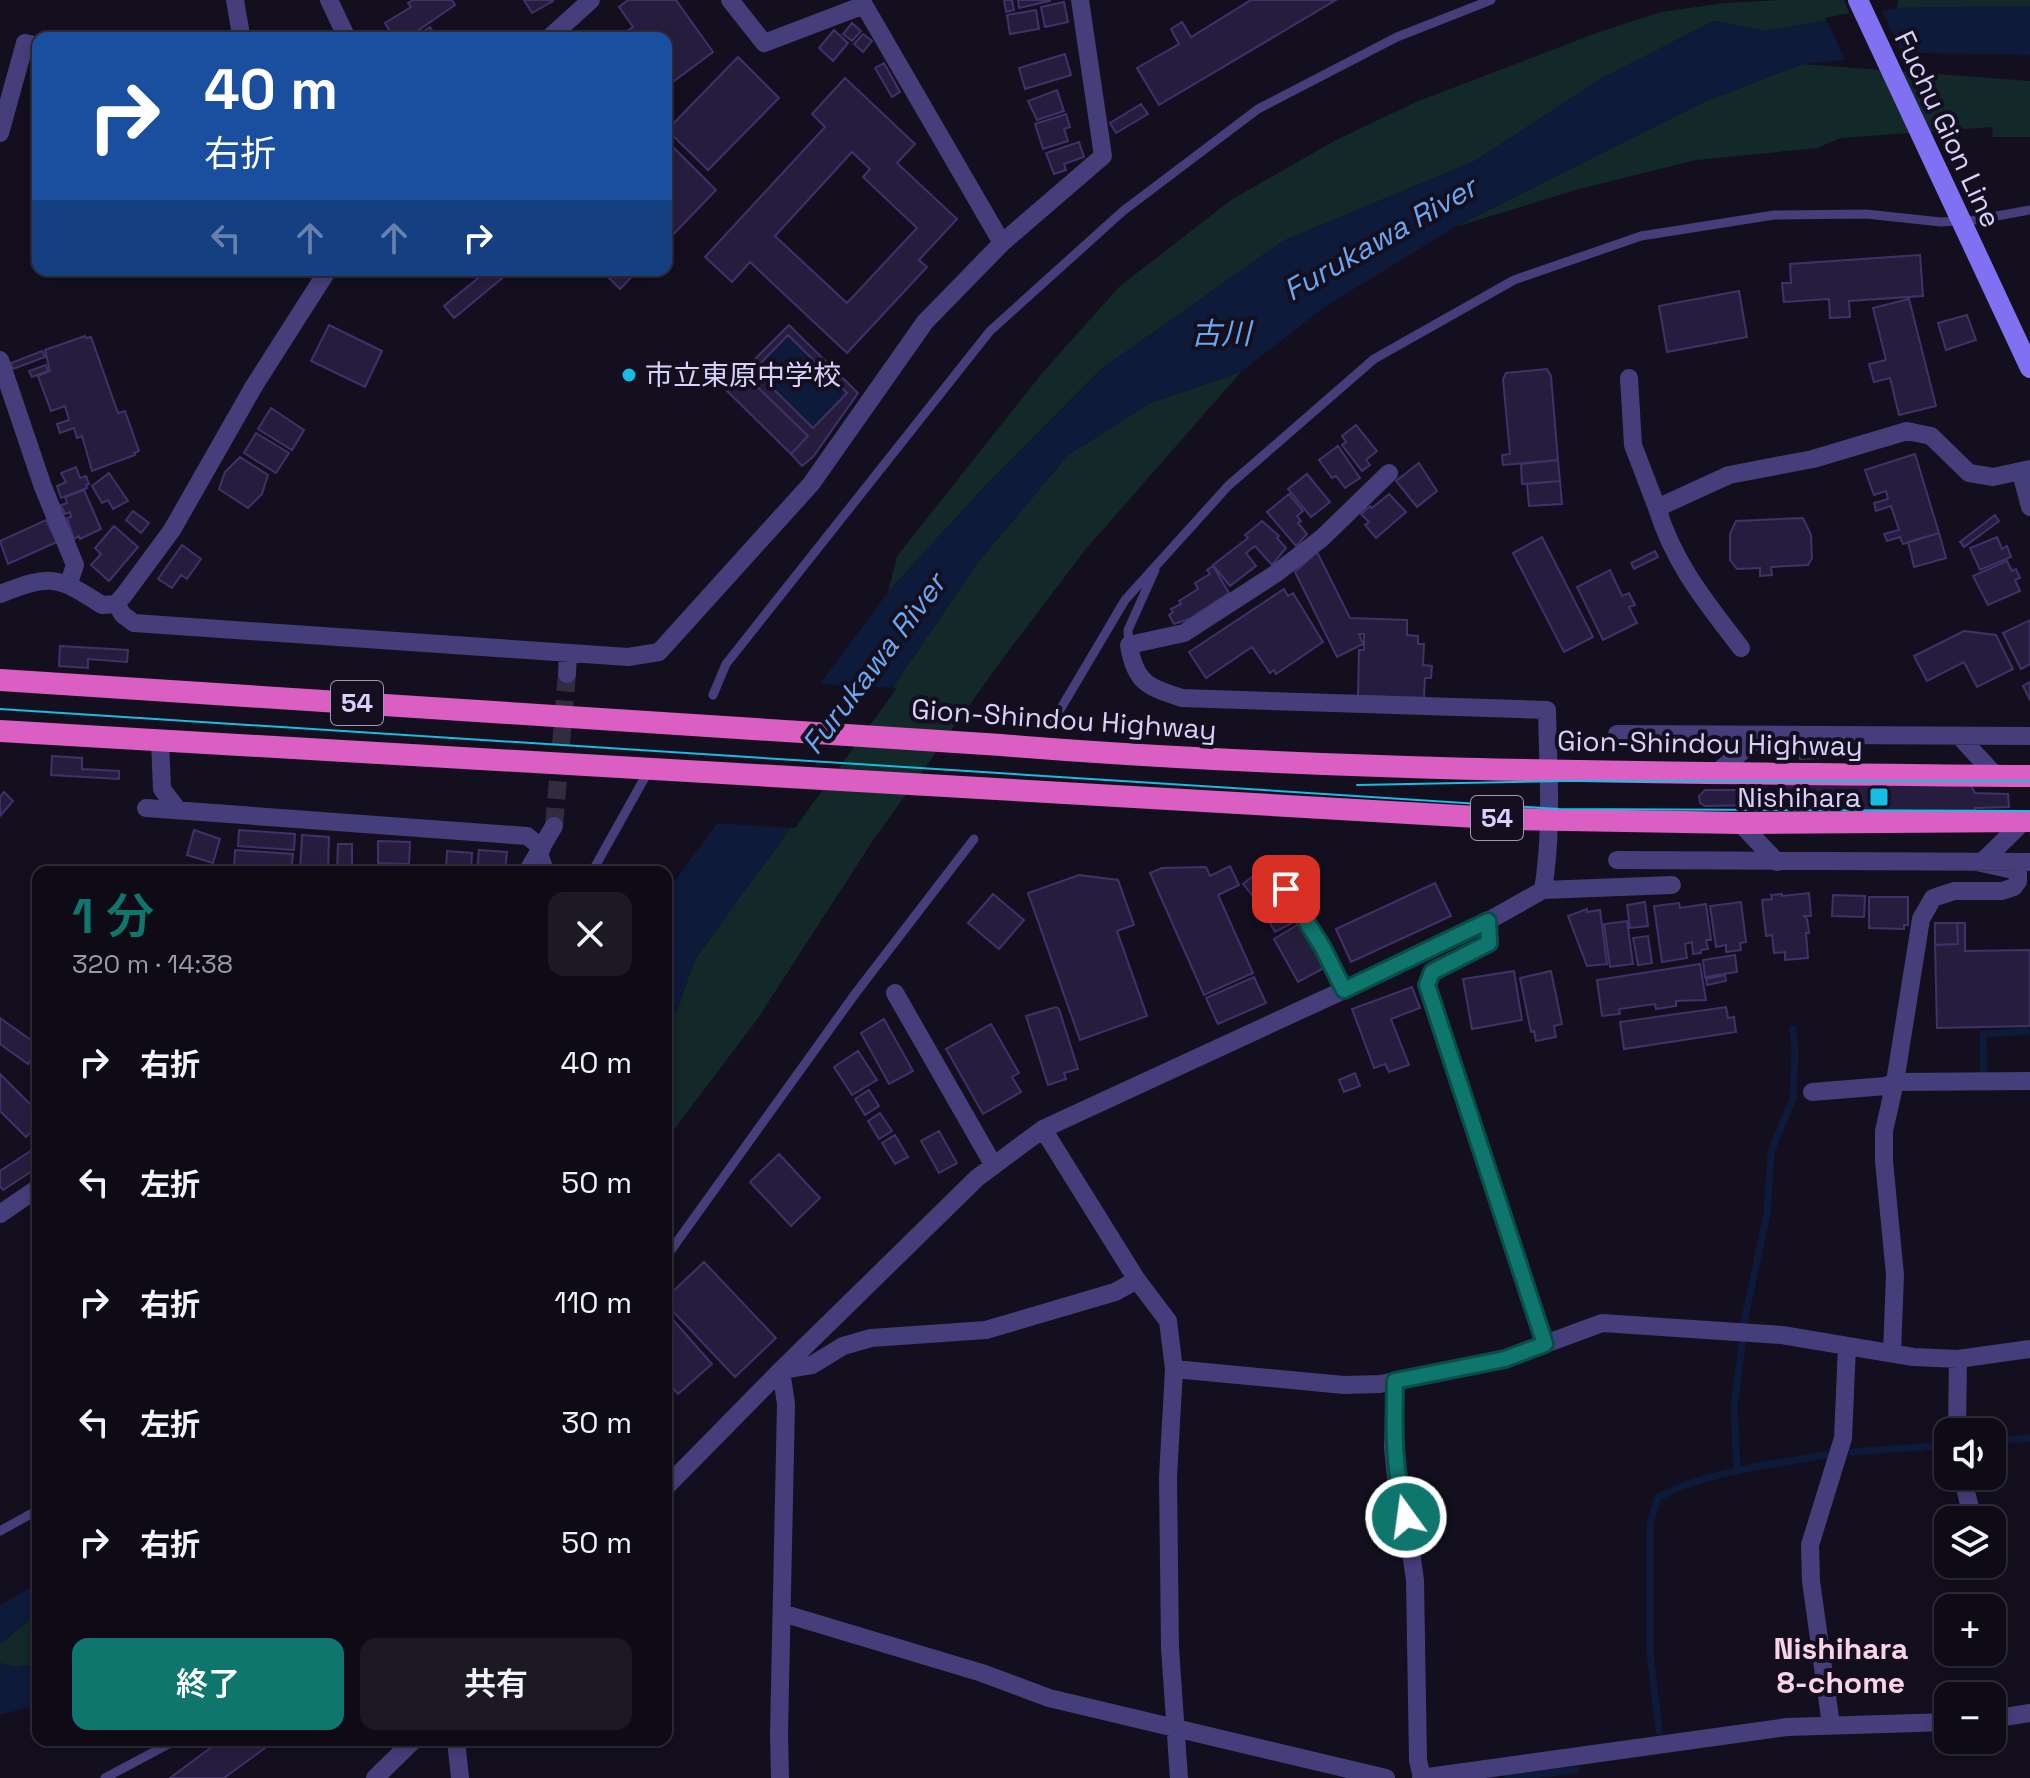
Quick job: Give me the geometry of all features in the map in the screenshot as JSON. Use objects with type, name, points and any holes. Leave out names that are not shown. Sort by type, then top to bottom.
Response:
[{"type":"highway","name":"Gion-Shindou Highway","points":[[0,680],[1001,745],[1140,757],[1547,771],[2030,776]]},
{"type":"highway","name":"54","points":[[0,731],[1550,820],[1740,823],[2027,821]]},
{"type":"main road","name":"Fuchu Gion Line","points":[[1858,0],[2030,368]]},
{"type":"street","points":[[235,0],[240,32]]},
{"type":"street","points":[[329,0],[344,32]]},
{"type":"street","points":[[556,32],[591,0]]},
{"type":"street","points":[[730,0],[764,43],[864,5],[1002,243]]},
{"type":"street","points":[[116,604],[123,615],[134,623],[628,657],[659,652],[811,484],[925,322],[1002,243],[1103,156],[1080,0]]},
{"type":"street","points":[[0,133],[25,43],[32,45]]},
{"type":"street","points":[[0,594],[25,584],[47,580],[69,583],[102,605],[116,604],[172,530],[254,386],[324,276]]},
{"type":"street","points":[[0,360],[43,487],[75,565],[69,583]]},
{"type":"street","points":[[1629,378],[1633,445],[1667,540],[1697,591],[1741,648]]},
{"type":"street","points":[[1657,508],[1729,475],[1813,459],[1907,431],[1931,436],[1969,473],[1993,477],[2026,471],[2030,507]]},
{"type":"street","points":[[1389,473],[1322,538],[1275,574],[1184,633],[1129,645],[1132,668],[1149,688],[1182,698],[1547,710],[1550,820],[1549,863],[1543,890]]},
{"type":"street","points":[[567,674],[568,653]]},
{"type":"street","points":[[1617,734],[2030,736]]},
{"type":"street","points":[[1716,773],[1761,736]]},
{"type":"street","points":[[1959,736],[1996,776]]},
{"type":"street","points":[[160,741],[162,789],[178,810]]},
{"type":"street","points":[[146,808],[527,836],[542,848]]},
{"type":"street","points":[[1981,863],[2027,821]]},
{"type":"street","points":[[1740,823],[1777,862]]},
{"type":"street","points":[[531,866],[554,826]]},
{"type":"street","points":[[1617,860],[2030,862]]},
{"type":"street","points":[[1892,1353],[1895,1275],[1884,1131],[1895,1082],[1921,919],[1933,898],[1954,891],[2002,891],[2014,887],[2018,881],[2018,871],[1981,863]]},
{"type":"street","points":[[1275,875],[1323,948],[1344,990]]},
{"type":"street","points":[[672,1481],[977,1178],[1043,1129],[1344,990],[1488,921],[1543,890],[1672,885]]},
{"type":"street","points":[[1488,921],[1489,943],[1432,972],[1427,985],[1545,1344]]},
{"type":"street","points":[[895,993],[994,1166]]},
{"type":"street","points":[[1812,1092],[1886,1086],[1895,1082],[2030,1081]]},
{"type":"street","points":[[1043,1129],[1137,1280],[1168,1321],[1174,1369],[1168,1477],[1170,1648],[1179,1778]]},
{"type":"street","points":[[0,1214],[32,1192]]},
{"type":"street","points":[[781,1370],[812,1365],[843,1346],[871,1338],[986,1330],[1115,1292],[1137,1280]]},
{"type":"street","points":[[1174,1369],[1344,1385],[1395,1381],[1505,1359],[1602,1323],[1782,1335],[1892,1353],[1958,1359],[2030,1349]]},
{"type":"street","points":[[1831,1725],[1811,1581],[1810,1545],[1843,1438],[1847,1346]]},
{"type":"street","points":[[1957,1418],[1958,1359]]},
{"type":"street","points":[[780,1778],[786,1404],[781,1370]]},
{"type":"street","points":[[1395,1381],[1393,1447],[1396,1477],[1406,1517],[1415,1580],[1418,1760],[1421,1778],[1787,1727],[1934,1722]]},
{"type":"street","points":[[782,1613],[982,1673],[1049,1698],[1386,1778]]},
{"type":"street","points":[[2006,1717],[2030,1713]]},
{"type":"street","points":[[375,1778],[408,1746]]},
{"type":"street","points":[[457,1746],[460,1778]]},
{"type":"lane","points":[[713,695],[726,664],[990,331],[1112,221],[1258,109],[1397,37],[1491,0]]},
{"type":"lane","points":[[1054,720],[1125,600],[1228,486],[1374,359],[1514,280],[1641,236],[1774,215],[1866,214],[1941,222],[2030,210]]},
{"type":"lane","points":[[1129,645],[1128,630],[1159,562]]},
{"type":"lane","points":[[595,866],[649,770]]},
{"type":"lane","points":[[672,1249],[855,994],[974,839]]},
{"type":"lane","points":[[542,848],[548,866]]},
{"type":"lane","points":[[0,1531],[32,1513]]},
{"type":"lane","points":[[105,1778],[165,1746]]},
{"type":"green space","points":[[1844,0],[1851,17],[1765,31],[1714,21],[1602,78],[1475,161],[1283,241],[1100,370],[986,485],[888,592],[897,556],[1043,372],[1120,286],[1231,200],[1336,140],[1416,102],[1599,32],[1661,12],[1725,3]]},
{"type":"green space","points":[[1898,0],[2030,0],[2030,6],[1897,8]]},
{"type":"green space","points":[[1802,64],[2030,81],[2030,137],[1993,137],[1992,127],[1841,138],[1817,148],[1696,160],[1579,189],[1455,227],[1706,101]]},
{"type":"green space","points":[[1241,372],[1085,550],[998,665],[872,842],[756,1021],[672,1132],[672,1024],[695,959],[893,687],[978,562],[1068,455],[1150,403]]},
{"type":"green space","points":[[32,1618],[32,1665],[16,1667],[0,1663],[0,1644]]},
{"type":"water","name":"古川","points":[[2030,6],[2030,55],[1919,53],[1802,64],[1706,101],[1455,227],[1323,308],[1241,372],[1150,403],[1068,455],[978,562],[893,687],[695,959],[672,1024],[672,885],[888,592],[986,485],[1100,370],[1283,241],[1475,161],[1602,78],[1714,21],[1765,31],[1897,8]]},
{"type":"water","points":[[788,335],[847,393],[813,428],[754,370]]},
{"type":"water","points":[[32,1586],[32,1618],[0,1644],[0,1605]]},
{"type":"water","points":[[0,1663],[16,1667],[32,1665],[32,1707],[0,1715]]},
{"type":"pier","points":[[1880,7],[1905,58],[1847,64],[1825,18]]},
{"type":"pier","points":[[815,684],[897,688],[795,828],[713,823]]},
{"type":"building","points":[[413,0],[452,0],[455,5],[416,32],[390,32],[385,23],[411,7],[408,3]]},
{"type":"building","points":[[524,0],[552,0],[553,1],[532,13]]},
{"type":"building","points":[[628,0],[676,0],[713,52],[674,81],[672,32],[626,32],[633,27],[619,7]]},
{"type":"building","points":[[1004,0],[1012,0],[1014,10],[1006,12]]},
{"type":"building","points":[[1018,0],[1050,0],[1050,1],[1019,8]]},
{"type":"building","points":[[1251,0],[1336,0],[1159,105],[1137,68],[1179,44],[1171,29],[1182,22],[1191,37]]},
{"type":"building","points":[[1064,2],[1068,22],[1045,27],[1041,7]]},
{"type":"building","points":[[1036,10],[1039,29],[1010,34],[1007,15]]},
{"type":"building","points":[[852,23],[861,31],[852,41],[843,34]]},
{"type":"building","points":[[834,30],[848,43],[833,61],[819,48]]},
{"type":"building","points":[[863,34],[872,41],[863,52],[854,44]]},
{"type":"building","points":[[1065,54],[1071,75],[1025,89],[1019,68]]},
{"type":"building","points":[[738,57],[779,98],[708,170],[672,135],[672,125]]},
{"type":"building","points":[[884,63],[900,92],[892,97],[875,68]]},
{"type":"building","points":[[845,78],[915,144],[897,163],[957,219],[919,260],[927,267],[847,353],[750,262],[732,282],[705,257],[825,127],[812,114]],"holes":[[[852,152],[870,169],[863,177],[917,228],[847,303],[775,236]]]},
{"type":"building","points":[[1057,90],[1064,111],[1037,120],[1028,101]]},
{"type":"building","points":[[1141,104],[1148,114],[1116,133],[1110,123]]},
{"type":"building","points":[[1066,114],[1070,127],[1064,129],[1068,141],[1043,149],[1035,124]]},
{"type":"building","points":[[1079,142],[1084,157],[1064,164],[1066,170],[1054,174],[1046,153]]},
{"type":"building","points":[[672,146],[716,190],[672,236]]},
{"type":"building","points":[[1920,255],[1923,296],[1849,301],[1850,317],[1830,318],[1829,299],[1784,302],[1782,283],[1791,283],[1790,264]]},
{"type":"building","points":[[481,276],[505,276],[454,318],[444,306]]},
{"type":"building","points":[[607,276],[632,276],[620,289]]},
{"type":"building","points":[[1739,291],[1747,337],[1667,352],[1659,306]]},
{"type":"building","points":[[1909,299],[1936,406],[1899,415],[1890,378],[1874,382],[1869,364],[1886,360],[1873,308]]},
{"type":"building","points":[[1967,315],[1976,340],[1946,350],[1938,323]]},
{"type":"building","points":[[329,325],[382,351],[365,387],[311,361]]},
{"type":"building","points":[[789,325],[858,393],[813,457],[802,466],[791,454],[808,436],[742,372]],"holes":[[[788,335],[847,393],[813,428],[754,370]]]},
{"type":"building","points":[[85,336],[91,337],[118,413],[125,411],[139,451],[92,471],[82,436],[77,438],[74,428],[60,433],[57,424],[69,420],[65,406],[51,411],[38,376],[50,371],[45,350]]},
{"type":"building","points":[[42,351],[45,357],[13,369],[11,363]]},
{"type":"building","points":[[46,365],[48,371],[32,377],[29,371]]},
{"type":"building","points":[[1547,369],[1551,376],[1558,460],[1503,465],[1502,455],[1510,454],[1503,379],[1506,373]]},
{"type":"building","points":[[742,372],[808,436],[791,454],[725,389]]},
{"type":"building","points":[[271,408],[304,430],[292,450],[258,429]]},
{"type":"building","points":[[1356,425],[1377,451],[1366,460],[1370,465],[1362,471],[1342,445],[1346,442],[1342,436]]},
{"type":"building","points":[[256,433],[289,453],[276,473],[244,453]]},
{"type":"building","points":[[1338,446],[1360,478],[1345,488],[1336,476],[1332,478],[1319,460]]},
{"type":"building","points":[[1915,454],[1939,533],[1903,544],[1900,537],[1887,541],[1884,534],[1899,530],[1891,506],[1876,511],[1874,503],[1888,499],[1886,491],[1874,495],[1865,470]]},
{"type":"building","points":[[240,457],[268,475],[262,494],[248,508],[219,489],[225,472]]},
{"type":"building","points":[[1558,460],[1560,481],[1522,484],[1521,464]]},
{"type":"building","points":[[1419,463],[1437,491],[1417,507],[1396,481]]},
{"type":"building","points":[[76,467],[80,478],[86,476],[89,484],[87,488],[61,498],[57,486],[66,482],[61,473]]},
{"type":"building","points":[[109,473],[128,501],[113,509],[108,500],[102,503],[92,486]]},
{"type":"building","points":[[1307,474],[1330,502],[1311,517],[1288,489]]},
{"type":"building","points":[[1560,481],[1562,504],[1529,506],[1527,484]]},
{"type":"building","points":[[84,490],[101,529],[74,539],[67,518],[71,517],[70,512],[65,514],[61,505],[67,503],[65,497]]},
{"type":"building","points":[[1289,494],[1303,511],[1297,516],[1301,521],[1298,523],[1307,534],[1296,546],[1267,512]]},
{"type":"building","points":[[1389,494],[1406,512],[1376,538],[1365,525],[1369,522],[1361,514]]},
{"type":"building","points":[[133,511],[149,523],[141,533],[126,520]]},
{"type":"building","points":[[1995,515],[1999,521],[1964,547],[1960,542]]},
{"type":"building","points":[[1803,518],[1811,535],[1812,558],[1808,565],[1771,567],[1772,575],[1760,576],[1760,568],[1737,569],[1730,560],[1730,534],[1736,521]]},
{"type":"building","points":[[46,520],[57,542],[8,564],[0,541]]},
{"type":"building","points":[[1262,521],[1279,536],[1277,538],[1286,548],[1272,565],[1255,546],[1246,553],[1256,566],[1230,586],[1213,565],[1248,538],[1245,535]]},
{"type":"building","points":[[114,526],[138,547],[109,581],[91,565],[101,554],[95,548]]},
{"type":"building","points":[[1939,533],[1946,558],[1914,567],[1908,542]]},
{"type":"building","points":[[1542,537],[1593,637],[1564,652],[1513,553]]},
{"type":"building","points":[[1997,537],[2002,549],[2007,546],[2011,557],[1980,570],[1970,548]]},
{"type":"building","points":[[182,545],[201,559],[187,579],[181,575],[172,588],[158,579]]},
{"type":"building","points":[[1655,551],[1658,557],[1634,569],[1631,563]]},
{"type":"building","points":[[1317,552],[1350,618],[1407,620],[1407,635],[1418,636],[1418,644],[1424,644],[1423,665],[1432,666],[1431,678],[1425,678],[1424,698],[1358,696],[1359,650],[1364,650],[1364,634],[1359,634],[1363,644],[1337,657],[1295,572]]},
{"type":"building","points":[[2007,561],[2020,578],[2015,580],[2020,591],[1988,605],[1973,576]]},
{"type":"building","points":[[1213,566],[1229,593],[1189,619],[1174,624],[1169,615],[1173,612],[1171,609],[1198,589],[1195,583],[1210,574],[1207,570]]},
{"type":"building","points":[[1610,570],[1622,596],[1629,593],[1635,605],[1629,607],[1637,623],[1603,640],[1577,587]]},
{"type":"building","points":[[1284,589],[1288,596],[1293,593],[1323,642],[1276,674],[1274,670],[1270,673],[1252,647],[1206,678],[1189,652]]},
{"type":"building","points":[[2030,620],[2030,664],[2021,669],[2003,633]]},
{"type":"building","points":[[1964,631],[1996,635],[2013,669],[1977,687],[1964,662],[1927,681],[1914,656]]},
{"type":"building","points":[[60,646],[128,650],[127,662],[88,659],[88,668],[59,666]]},
{"type":"building","points":[[2030,682],[2030,700],[2023,686]]},
{"type":"building","points":[[1799,752],[1818,752],[1818,758],[1800,759]]},
{"type":"building","points":[[52,756],[82,758],[82,769],[119,771],[119,779],[51,775]]},
{"type":"building","points":[[1970,784],[1975,793],[2008,794],[2009,807],[1975,808],[1975,812],[1780,813],[1777,804],[1781,785]]},
{"type":"building","points":[[1705,790],[1755,790],[1761,799],[1756,805],[1705,806],[1700,803],[1699,796]]},
{"type":"building","points":[[4,792],[13,801],[0,816],[0,797]]},
{"type":"building","points":[[194,830],[220,839],[213,863],[187,855]]},
{"type":"building","points":[[239,830],[295,834],[294,850],[238,846]]},
{"type":"building","points":[[302,835],[329,837],[328,866],[300,866]]},
{"type":"building","points":[[378,841],[410,842],[409,864],[378,863]]},
{"type":"building","points":[[338,844],[352,844],[352,866],[337,866]]},
{"type":"building","points":[[235,850],[293,854],[292,866],[234,866]]},
{"type":"building","points":[[479,850],[507,852],[506,866],[477,866]]},
{"type":"building","points":[[447,851],[472,853],[471,866],[446,866]]},
{"type":"building","points":[[1230,866],[1239,885],[1218,895],[1253,973],[1204,995],[1150,873],[1162,868],[1206,867],[1210,876]]},
{"type":"building","points":[[1261,870],[1281,895],[1263,909],[1243,884]]},
{"type":"building","points":[[1079,875],[1118,880],[1134,925],[1117,931],[1147,1016],[1080,1040],[1028,893]]},
{"type":"building","points":[[1435,883],[1451,916],[1351,962],[1336,929]]},
{"type":"building","points":[[1809,893],[1811,916],[1804,916],[1809,933],[1806,933],[1808,958],[1785,960],[1785,952],[1774,953],[1772,935],[1766,936],[1762,900],[1772,899],[1771,895]]},
{"type":"building","points":[[993,894],[1024,920],[999,949],[968,923]]},
{"type":"building","points":[[1833,895],[1865,896],[1864,917],[1832,916]]},
{"type":"building","points":[[1869,897],[1908,897],[1908,925],[1904,925],[1904,929],[1869,928]]},
{"type":"building","points":[[1287,900],[1298,920],[1275,932],[1264,913]]},
{"type":"building","points":[[1645,902],[1648,926],[1630,928],[1627,905]]},
{"type":"building","points":[[1741,902],[1746,942],[1740,943],[1741,950],[1726,952],[1726,945],[1716,947],[1710,906]]},
{"type":"building","points":[[1679,903],[1680,908],[1706,904],[1711,940],[1706,940],[1708,949],[1701,950],[1701,953],[1693,954],[1692,942],[1685,944],[1687,958],[1662,962],[1654,906]]},
{"type":"building","points":[[1587,909],[1587,912],[1600,910],[1607,964],[1587,966],[1568,916]]},
{"type":"building","points":[[1627,921],[1633,964],[1610,967],[1604,924]]},
{"type":"building","points":[[1935,923],[1957,923],[1958,944],[1935,945]]},
{"type":"building","points":[[1957,923],[1965,923],[1965,951],[2030,950],[2030,1026],[1937,1028],[1935,945],[1958,944]]},
{"type":"building","points":[[1299,924],[1324,968],[1298,982],[1274,939]]},
{"type":"building","points":[[1648,936],[1652,963],[1638,965],[1633,938]]},
{"type":"building","points":[[1735,955],[1737,972],[1705,977],[1703,960]]},
{"type":"building","points":[[1700,964],[1706,1000],[1676,1001],[1676,1006],[1656,1009],[1655,1004],[1619,1009],[1620,1014],[1602,1016],[1597,980]]},
{"type":"building","points":[[1514,971],[1522,1020],[1472,1029],[1463,979]]},
{"type":"building","points":[[1551,971],[1562,1024],[1554,1026],[1556,1037],[1536,1041],[1534,1031],[1531,1032],[1520,978]]},
{"type":"building","points":[[1725,975],[1726,981],[1707,985],[1706,979]]},
{"type":"building","points":[[1254,977],[1266,1003],[1218,1024],[1206,998]]},
{"type":"building","points":[[1412,987],[1420,1008],[1391,1019],[1409,1065],[1389,1072],[1385,1064],[1374,1068],[1352,1009]]},
{"type":"building","points":[[1056,1007],[1078,1069],[1064,1073],[1066,1079],[1048,1085],[1026,1016]]},
{"type":"building","points":[[1726,1007],[1728,1018],[1734,1017],[1736,1032],[1624,1049],[1620,1022]]},
{"type":"building","points":[[0,1018],[32,1041],[32,1058],[28,1064],[0,1044]]},
{"type":"building","points":[[884,1019],[913,1071],[889,1084],[861,1033]]},
{"type":"building","points":[[991,1024],[1019,1073],[1012,1077],[1021,1092],[983,1114],[946,1049]]},
{"type":"building","points":[[858,1051],[877,1080],[852,1095],[834,1067]]},
{"type":"building","points":[[1355,1073],[1360,1086],[1344,1092],[1339,1080]]},
{"type":"building","points":[[0,1074],[32,1106],[32,1131],[26,1137],[0,1111]]},
{"type":"building","points":[[869,1090],[879,1106],[865,1115],[855,1099]]},
{"type":"building","points":[[880,1113],[892,1131],[879,1139],[868,1121]]},
{"type":"building","points":[[939,1131],[957,1163],[939,1173],[921,1141]]},
{"type":"building","points":[[895,1135],[908,1157],[895,1164],[882,1143]]},
{"type":"building","points":[[32,1150],[32,1171],[3,1190],[0,1171]]},
{"type":"building","points":[[779,1154],[820,1198],[791,1226],[750,1182]]},
{"type":"building","points":[[704,1262],[776,1338],[735,1377],[672,1310],[672,1292]]},
{"type":"building","points":[[672,1319],[712,1364],[678,1394],[672,1387]]},
{"type":"building","points":[[213,1746],[268,1746],[224,1778],[170,1778]]},
{"type":"waterway","points":[[1744,1322],[1767,1214],[1771,1152],[1793,1098],[1793,1029]]},
{"type":"waterway","points":[[1979,1075],[1984,1075],[1983,1034],[2030,1031]]},
{"type":"waterway","points":[[1737,1471],[1734,1406],[1743,1338]]},
{"type":"waterway","points":[[2006,1440],[2030,1438]]},
{"type":"waterway","points":[[1852,1452],[1934,1446]]},
{"type":"waterway","points":[[1659,1731],[1650,1652],[1650,1524],[1658,1497],[1719,1475],[1825,1455]]},
{"type":"waterway","points":[[1508,1778],[1576,1770]]},
{"type":"tunnel","points":[[554,826],[567,674]]},
{"type":"tram line","points":[[0,709],[1559,809],[2030,811]]},
{"type":"tram line","points":[[1357,785],[1564,781],[2030,781]]},
{"type":"place","name":"市立東原中学校","points":[[629,375]]},
{"type":"place","name":"Nishihara","points":[[1879,797]]},
{"type":"district","name":"Nishihara 8-chome","points":[[1841,1666]]},
{"type":"route","points":[[1286,889],[1323,948],[1344,990],[1488,921],[1489,943],[1432,972],[1427,985],[1545,1344],[1505,1359],[1395,1381],[1393,1447],[1396,1477],[1406,1517]]},
{"type":"water label","name":"Furukawa River","points":[[1380,239]]},
{"type":"water label","name":"Furukawa River","points":[[874,664]]}]
